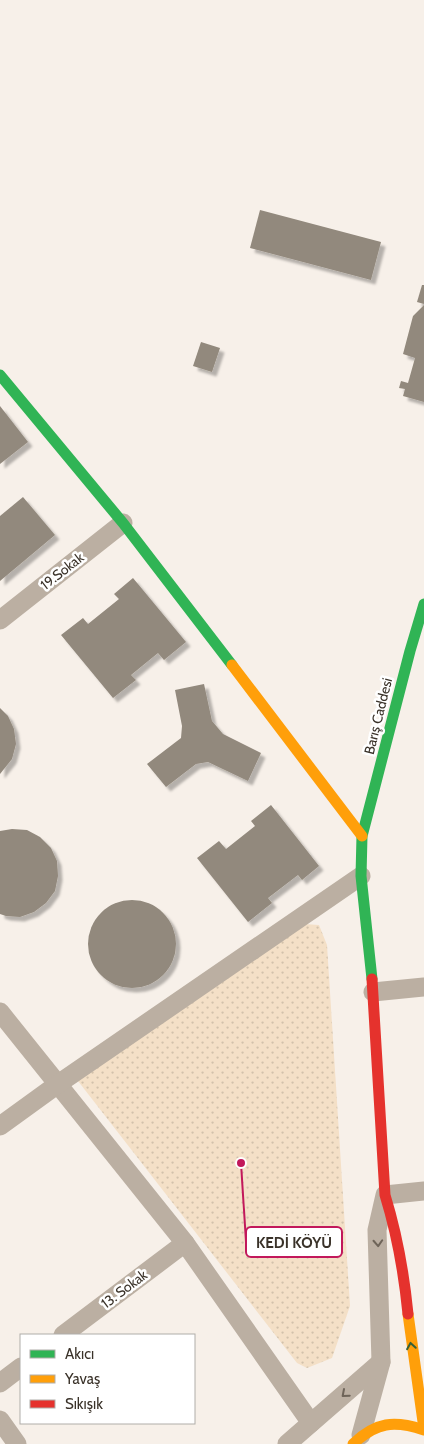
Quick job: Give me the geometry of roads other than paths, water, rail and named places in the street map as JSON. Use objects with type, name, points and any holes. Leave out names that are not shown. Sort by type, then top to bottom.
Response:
[{"type":"street","points":[[0,375],[123,523],[362,836]]},
{"type":"street","name":"19.Sokak","points":[[0,620],[123,523]]},
{"type":"street","name":"Barış Caddesi","points":[[404,1276],[395,1228],[385,1195],[373,992],[361,876],[362,836],[417,653],[424,604]]},
{"type":"street","points":[[0,1126],[58,1084],[361,876]]},
{"type":"street","points":[[373,992],[424,987]]},
{"type":"street","points":[[0,1012],[185,1242],[312,1423]]},
{"type":"street","points":[[357,1440],[381,1362],[377,1230],[385,1195],[424,1191]]},
{"type":"street","name":"13. Sokak","points":[[64,1334],[185,1242]]},
{"type":"street","points":[[404,1276],[421,1316]]},
{"type":"street","points":[[357,1440],[375,1426],[392,1423],[409,1424],[424,1430],[410,1342],[404,1276]]},
{"type":"street","points":[[287,1444],[381,1362]]},
{"type":"street","points":[[0,1383],[20,1368]]},
{"type":"street","points":[[0,1420],[17,1444]]},
{"type":"place","name":"KEDİ KÖYÜ","points":[[241,1163]]}]
